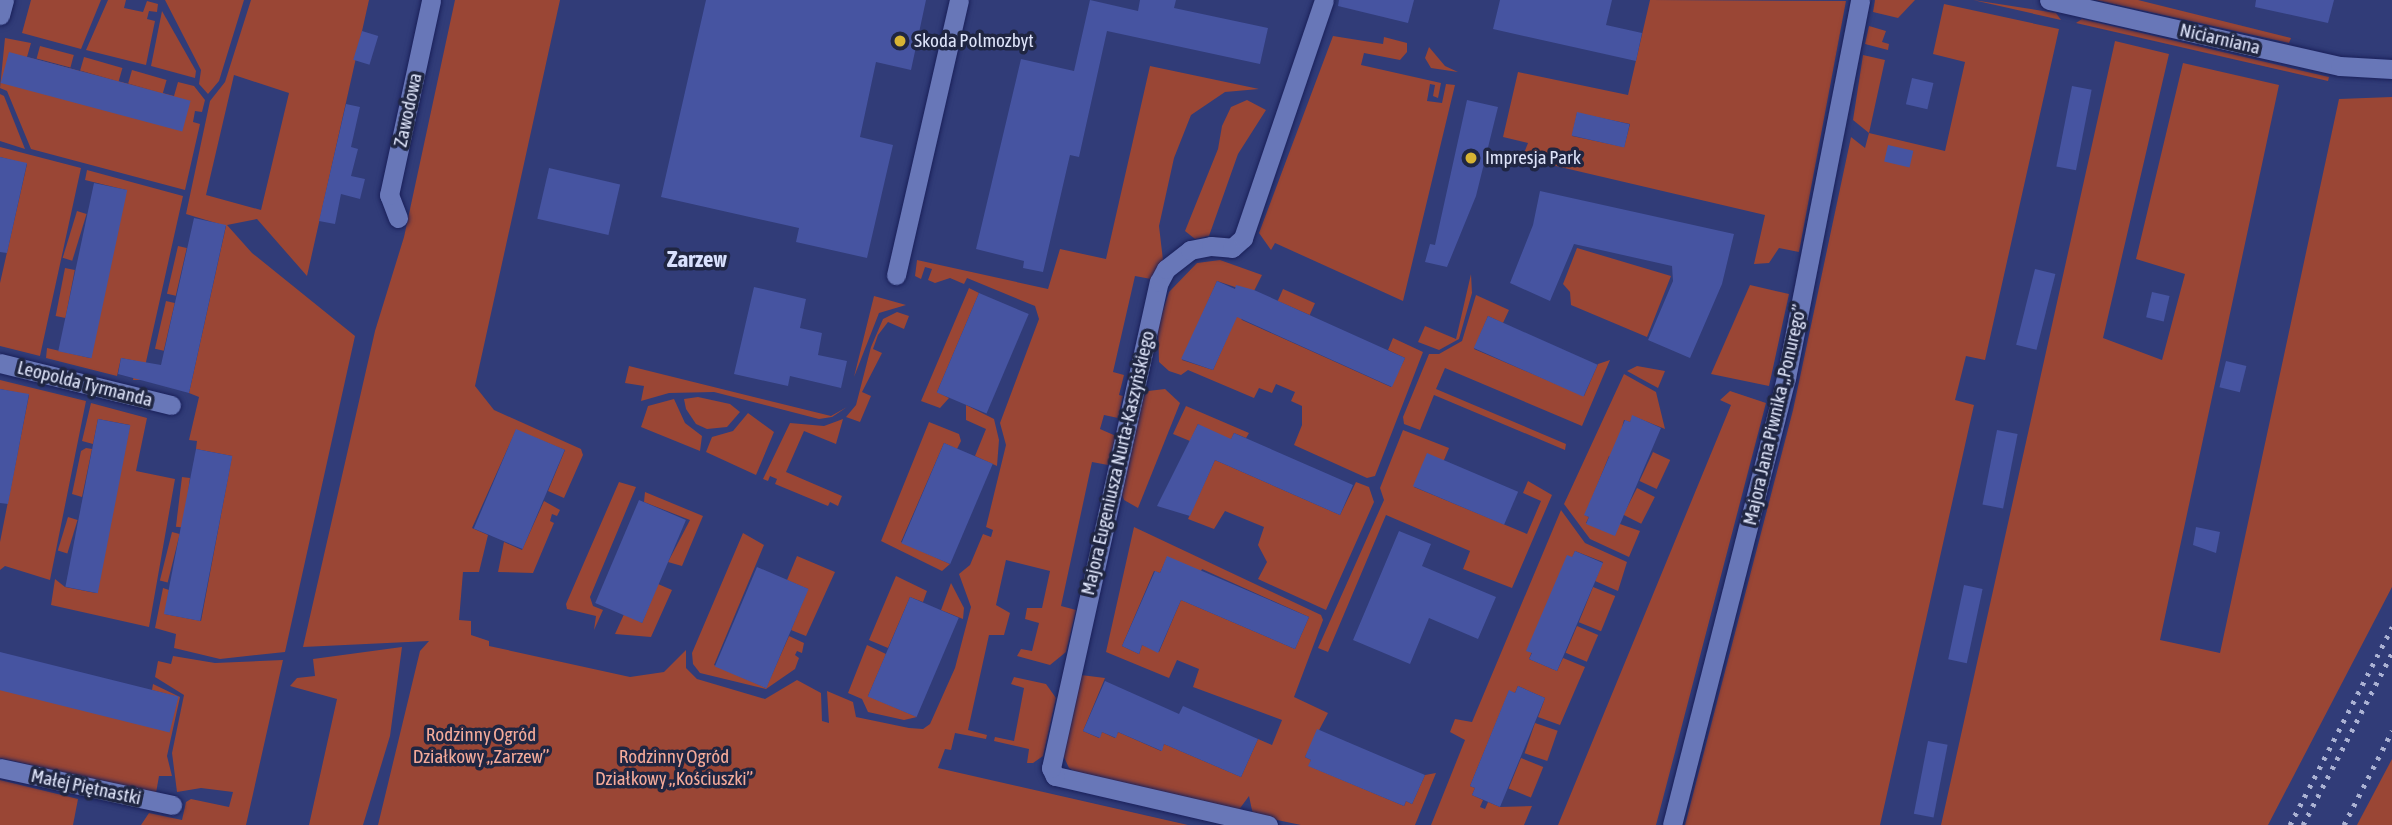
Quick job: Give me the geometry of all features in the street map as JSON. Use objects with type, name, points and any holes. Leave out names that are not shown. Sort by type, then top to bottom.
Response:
[{"type":"street","points":[[0,15],[4,0]]},
{"type":"street","name":"Zawodowa","points":[[398,218],[389,195],[432,0]]},
{"type":"street","points":[[896,275],[959,0]]},
{"type":"street","name":"Majora Eugeniusza Nurta-Kaszyńskiego","points":[[1268,825],[1055,776],[1051,768],[1159,282],[1166,269],[1190,250],[1211,246],[1232,248],[1243,238],[1324,0]]},
{"type":"street","name":"Majora Jana Piwnika „Ponurego”","points":[[1672,825],[1787,378],[1860,0]]},
{"type":"street","name":"Niciarniana","points":[[2049,0],[2340,66],[2392,69]]},
{"type":"street","name":"Leopolda Tyrmanda","points":[[0,363],[171,405]]},
{"type":"street","name":"Małej Piętnastki","points":[[0,768],[172,805]]},
{"type":"green space","points":[[31,0],[101,0],[81,49],[22,33]]},
{"type":"green space","points":[[108,0],[126,0],[124,8],[143,12],[147,1],[158,4],[157,12],[149,11],[147,19],[155,21],[146,65],[86,50]]},
{"type":"green space","points":[[165,0],[244,0],[219,81],[208,94],[199,84],[201,70]]},
{"type":"green space","points":[[251,0],[369,0],[307,276],[257,219],[227,225],[252,253],[355,336],[285,652],[220,659],[174,648],[176,634],[155,628],[163,588],[169,590],[165,614],[201,621],[232,456],[196,449],[197,441],[189,440],[199,397],[189,393],[226,226],[186,214],[210,101],[225,82]],"holes":[[[234,75],[289,93],[261,210],[206,195]]]},
{"type":"green space","points":[[455,0],[560,0],[475,386],[494,410],[581,449],[583,455],[564,498],[548,491],[565,450],[516,430],[472,528],[488,535],[479,572],[463,572],[459,620],[471,621],[471,635],[489,641],[489,646],[630,677],[664,672],[686,650],[686,668],[697,679],[765,699],[797,680],[821,693],[822,721],[829,723],[827,691],[853,702],[856,717],[909,728],[923,729],[930,724],[955,668],[971,607],[959,574],[970,565],[983,534],[991,537],[993,530],[986,527],[1006,445],[1000,423],[1039,319],[1035,306],[967,278],[964,284],[950,278],[935,283],[928,280],[932,269],[925,267],[921,279],[915,276],[917,260],[1048,289],[1060,249],[1106,259],[1150,66],[1259,89],[1225,92],[1191,115],[1174,158],[1159,226],[1163,260],[1151,279],[1135,276],[1113,372],[1124,375],[1119,395],[1123,396],[1118,418],[1104,415],[1100,429],[1116,436],[1108,465],[1092,462],[1061,606],[1076,610],[1066,652],[1050,665],[1017,656],[1021,649],[1032,651],[1039,623],[1025,619],[1027,608],[1042,608],[1050,571],[1006,560],[996,605],[1010,613],[1004,635],[989,635],[968,730],[987,735],[986,739],[955,733],[951,750],[945,749],[938,768],[1188,825],[378,825],[420,651],[429,641],[303,647],[375,331],[404,237]]},
{"type":"green space","points":[[1650,0],[1846,1],[1799,252],[1779,248],[1769,263],[1754,264],[1765,215],[1522,158],[1528,143],[1503,137],[1518,72],[1628,95]],"holes":[[[1577,113],[1630,124],[1624,147],[1572,136]]]},
{"type":"green space","points":[[1875,0],[1915,0],[1898,18],[1873,12]]},
{"type":"green space","points":[[1973,0],[2056,13],[2061,20]]},
{"type":"green space","points":[[2096,0],[2138,0],[2291,38],[2289,43]]},
{"type":"green space","points":[[1944,4],[2059,29],[1985,360],[1966,356],[1955,400],[1974,405],[1880,825],[1685,825],[1793,410],[1851,137],[1865,148],[1869,133],[1945,151],[1965,62],[1933,54]]},
{"type":"green space","points":[[162,11],[196,71],[195,78],[151,66]]},
{"type":"green space","points":[[2082,19],[2329,77],[2328,81],[2076,23]]},
{"type":"green space","points":[[1869,26],[1886,31],[1882,42],[1889,44],[1888,50],[1865,44]]},
{"type":"green space","points":[[1333,36],[1383,44],[1384,37],[1407,43],[1407,52],[1400,60],[1364,53],[1361,65],[1441,83],[1438,98],[1433,96],[1435,85],[1430,84],[1427,101],[1442,103],[1446,84],[1455,85],[1403,301],[1275,243],[1271,250],[1259,233]]},
{"type":"green space","points":[[5,38],[31,43],[27,57],[174,96],[178,82],[194,86],[205,100],[202,112],[195,111],[193,122],[200,124],[185,190],[31,149],[7,91],[0,88]]},
{"type":"green space","points":[[2115,41],[2169,54],[2103,338],[2162,360],[2185,274],[2136,259],[2183,63],[2279,85],[2160,640],[2220,653],[2339,99],[2392,97],[2392,587],[2268,825],[1941,825]]},
{"type":"green space","points":[[40,46],[74,55],[70,68],[37,59]]},
{"type":"green space","points":[[1429,47],[1445,66],[1458,72],[1431,68],[1425,58]]},
{"type":"green space","points":[[1863,55],[1885,60],[1869,133],[1853,120]]},
{"type":"green space","points":[[84,57],[122,68],[119,81],[80,70]]},
{"type":"green space","points":[[132,70],[167,80],[163,93],[128,83]]},
{"type":"green space","points":[[0,94],[4,96],[25,149],[0,141]]},
{"type":"green space","points":[[1247,100],[1266,110],[1238,154],[1209,236],[1195,239],[1185,231],[1218,149],[1222,126],[1231,107]]},
{"type":"green space","points":[[0,147],[81,168],[40,356],[0,346],[0,283],[27,164],[0,157]]},
{"type":"green space","points":[[87,170],[183,196],[142,380],[133,380],[136,361],[121,358],[117,376],[46,358],[47,348],[90,358],[126,190],[85,180]]},
{"type":"green space","points":[[77,211],[87,214],[72,261],[63,258]]},
{"type":"green space","points":[[178,246],[187,248],[176,296],[167,294]]},
{"type":"green space","points":[[1577,248],[1671,276],[1647,337],[1571,305],[1570,292],[1563,284]]},
{"type":"green space","points":[[1220,260],[1262,275],[1253,293],[1217,281],[1182,360],[1213,370],[1238,313],[1242,320],[1391,387],[1405,358],[1388,350],[1393,338],[1423,352],[1375,476],[1367,478],[1294,445],[1302,425],[1302,406],[1291,401],[1295,392],[1276,384],[1272,393],[1259,388],[1254,398],[1188,370],[1181,375],[1169,371],[1159,362],[1158,325],[1169,292],[1197,263]]},
{"type":"green space","points":[[65,268],[75,270],[65,318],[56,316]]},
{"type":"green space","points":[[1471,274],[1472,293],[1459,339],[1439,350],[1418,342],[1425,326],[1456,339]]},
{"type":"green space","points":[[1750,285],[1789,294],[1769,386],[1711,374]]},
{"type":"green space","points":[[969,288],[979,293],[937,392],[949,398],[940,408],[921,401]]},
{"type":"green space","points":[[1283,289],[1315,303],[1310,315],[1278,301]]},
{"type":"green space","points":[[1476,295],[1509,310],[1503,323],[1488,316],[1474,349],[1584,396],[1598,364],[1610,360],[1582,426],[1445,368],[1436,389],[1566,444],[1565,450],[1434,395],[1420,430],[1404,424],[1403,417],[1429,354],[1439,354],[1462,341]]},
{"type":"green space","points":[[874,296],[906,305],[879,313],[854,377]]},
{"type":"green space","points":[[166,301],[175,303],[164,351],[155,349]]},
{"type":"green space","points":[[897,312],[909,316],[904,329],[888,322],[878,335],[873,349],[882,353],[862,392],[871,396],[860,422],[846,417],[856,405],[871,347],[883,319]]},
{"type":"green space","points":[[629,366],[831,416],[847,407],[832,417],[819,419],[714,392],[669,393],[641,401],[644,386],[625,383]]},
{"type":"green space","points":[[1637,366],[1665,371],[1658,388],[1627,371]]},
{"type":"green space","points":[[1624,374],[1656,392],[1665,429],[1633,416],[1630,422],[1624,420],[1614,458],[1609,456],[1585,515],[1589,517],[1586,523],[1620,524],[1640,531],[1629,557],[1590,539],[1564,504]]},
{"type":"green space","points":[[0,380],[86,401],[50,580],[5,566],[0,570],[0,542],[29,395],[0,389]]},
{"type":"green space","points":[[1165,389],[1180,403],[1138,508],[1124,500],[1121,492],[1141,401],[1148,391]]},
{"type":"green space","points":[[1730,391],[1766,403],[1656,825],[1558,825],[1731,405],[1720,400]]},
{"type":"green space","points":[[698,397],[730,404],[740,412],[727,427],[707,429],[696,424],[686,409],[684,399]]},
{"type":"green space","points":[[674,399],[685,423],[702,436],[700,451],[641,427],[648,406]]},
{"type":"green space","points":[[91,403],[147,418],[136,471],[175,479],[149,627],[51,605],[55,579],[65,587],[96,593],[130,425],[98,419],[93,444],[82,441]]},
{"type":"green space","points":[[966,405],[994,419],[999,440],[997,466],[975,456],[986,429],[966,420]]},
{"type":"green space","points":[[1186,406],[1249,433],[1246,438],[1234,433],[1228,446],[1198,424],[1190,441],[1173,434]]},
{"type":"green space","points":[[748,413],[774,432],[756,475],[706,452],[712,437],[733,431]]},
{"type":"green space","points":[[843,419],[836,444],[804,431],[786,472],[842,496],[838,506],[830,502],[828,506],[775,484],[777,479],[770,476],[768,481],[763,479],[790,423],[824,426]]},
{"type":"green space","points":[[929,422],[959,434],[961,441],[957,449],[944,443],[901,542],[950,564],[942,571],[881,541]]},
{"type":"green space","points":[[1403,430],[1449,448],[1444,460],[1414,487],[1527,534],[1541,501],[1523,493],[1528,481],[1552,495],[1512,588],[1463,569],[1470,551],[1386,515],[1328,652],[1318,648],[1384,500],[1380,488]]},
{"type":"green space","points":[[92,449],[82,497],[72,494],[81,451]]},
{"type":"green space","points":[[1653,452],[1670,460],[1657,489],[1639,481]]},
{"type":"green space","points":[[1215,460],[1340,515],[1356,482],[1369,487],[1374,502],[1326,610],[1258,579],[1267,562],[1258,545],[1264,527],[1225,511],[1214,529],[1188,519]]},
{"type":"green space","points":[[182,477],[190,478],[184,528],[176,527]]},
{"type":"green space","points":[[619,482],[636,487],[590,597],[593,606],[603,610],[594,630],[596,616],[567,609],[566,604]]},
{"type":"green space","points":[[1637,488],[1655,497],[1641,524],[1623,515]]},
{"type":"green space","points":[[645,492],[703,516],[682,566],[668,562],[690,520],[644,502]]},
{"type":"green space","points":[[544,501],[560,510],[557,516],[552,514],[550,521],[554,523],[533,573],[498,572],[504,542],[522,550]]},
{"type":"green space","points":[[1561,510],[1585,543],[1627,562],[1618,591],[1595,581],[1603,562],[1575,551],[1529,659],[1557,671],[1563,658],[1585,667],[1560,725],[1538,717],[1545,698],[1518,686],[1515,693],[1509,691],[1470,786],[1475,788],[1472,795],[1483,800],[1480,807],[1485,809],[1488,802],[1500,807],[1532,806],[1524,825],[1431,825],[1465,740],[1450,732],[1455,719],[1472,722]]},
{"type":"green space","points":[[68,517],[78,520],[67,553],[58,550]]},
{"type":"green space","points":[[1134,527],[1321,615],[1323,620],[1294,697],[1328,713],[1305,757],[1311,760],[1309,766],[1404,806],[1406,801],[1412,804],[1425,775],[1436,773],[1415,825],[1301,825],[1253,815],[1249,796],[1238,811],[1078,774],[1069,768],[1063,755],[1081,675],[1105,678],[1083,731],[1099,738],[1102,732],[1115,738],[1118,732],[1161,751],[1164,744],[1241,777],[1258,739],[1272,745],[1282,720],[1193,687],[1199,669],[1177,660],[1169,678],[1106,652]],"holes":[[[1167,557],[1198,577],[1202,569],[1309,617],[1295,649],[1181,600],[1159,652],[1142,645],[1139,654],[1122,646],[1154,571],[1160,573]]]},
{"type":"green space","points":[[172,532],[180,534],[168,582],[160,581]]},
{"type":"green space","points":[[743,533],[764,545],[714,665],[766,688],[789,636],[804,643],[802,653],[797,651],[795,655],[799,658],[795,669],[766,689],[700,673],[693,664],[692,653]]},
{"type":"green space","points":[[797,556],[835,572],[806,636],[791,630],[808,589],[787,580]]},
{"type":"green space","points":[[896,576],[927,591],[923,602],[910,597],[888,648],[869,640]]},
{"type":"green space","points":[[951,583],[964,608],[963,619],[941,610]]},
{"type":"green space","points":[[658,584],[672,590],[651,637],[615,634],[625,612],[642,623]]},
{"type":"green space","points":[[1593,587],[1615,596],[1601,631],[1579,622]]},
{"type":"green space","points":[[1577,626],[1598,635],[1587,662],[1566,653]]},
{"type":"green space","points":[[867,645],[886,654],[868,696],[917,717],[904,720],[868,712],[862,699],[848,693]]},
{"type":"green space","points":[[402,647],[390,736],[363,825],[309,825],[337,699],[290,686],[297,678],[315,676],[313,659]]},
{"type":"green space","points":[[173,656],[215,663],[283,660],[246,825],[141,825],[149,813],[182,820],[186,802],[191,799],[229,807],[233,792],[201,788],[177,792],[172,753],[184,695],[155,677],[158,661],[171,664]]},
{"type":"green space","points":[[1014,677],[1046,684],[1056,698],[1043,756],[1033,763],[1027,763],[1029,749],[994,741],[995,737],[1014,741],[1024,688],[1011,684]]},
{"type":"green space","points":[[153,684],[180,697],[167,756],[172,776],[159,776],[156,793],[0,758],[0,689],[169,731],[178,697],[152,690]]},
{"type":"green space","points":[[1535,723],[1558,731],[1547,761],[1525,753]]},
{"type":"green space","points":[[1521,758],[1543,767],[1531,798],[1509,789]]},
{"type":"green space","points":[[2392,759],[2392,825],[2357,825]]},
{"type":"green space","points":[[0,780],[78,799],[73,825],[0,825]]},
{"type":"building","points":[[706,0],[926,0],[911,70],[876,62],[860,137],[893,145],[867,258],[796,242],[799,228],[661,197]]},
{"type":"building","points":[[1090,0],[1138,11],[1140,0],[1176,0],[1174,8],[1268,28],[1260,64],[1107,31],[1079,157],[1070,155],[1043,272],[1023,268],[1024,261],[976,249],[1021,59],[1074,71]]},
{"type":"building","points":[[1339,0],[1414,0],[1408,23],[1338,6]]},
{"type":"building","points":[[1500,0],[1612,0],[1606,25],[1642,33],[1636,61],[1493,29]]},
{"type":"building","points":[[2256,0],[2334,0],[2328,23],[2255,7]]},
{"type":"building","points":[[362,31],[378,36],[369,65],[353,60]]},
{"type":"building","points":[[9,52],[191,101],[182,132],[1,83]]},
{"type":"building","points":[[1912,78],[1933,83],[1927,109],[1906,104]]},
{"type":"building","points":[[2072,86],[2092,90],[2076,170],[2056,166]]},
{"type":"building","name":"Impresja Park","points":[[1467,100],[1498,107],[1476,196],[1447,267],[1425,262],[1430,244],[1435,245]]},
{"type":"building","points":[[346,104],[360,107],[351,147],[358,149],[351,176],[365,179],[360,199],[341,194],[335,224],[319,221]]},
{"type":"building","points":[[1577,112],[1630,124],[1624,148],[1572,135]]},
{"type":"building","points":[[1888,145],[1913,151],[1910,167],[1884,162]]},
{"type":"building","points":[[0,157],[27,163],[7,253],[0,252]]},
{"type":"building","points":[[549,168],[620,184],[608,235],[537,219]]},
{"type":"building","points":[[94,183],[127,190],[91,358],[58,351]]},
{"type":"building","points":[[1540,191],[1734,234],[1722,284],[1690,358],[1648,340],[1673,281],[1672,266],[1574,244],[1550,301],[1510,283],[1533,225]]},
{"type":"building","points":[[194,218],[226,225],[189,393],[118,374],[121,358],[161,365]]},
{"type":"building","points":[[2035,269],[2055,274],[2037,350],[2016,345]]},
{"type":"building","points":[[1217,281],[1235,289],[1236,285],[1254,290],[1405,358],[1392,387],[1237,317],[1213,370],[1181,359]]},
{"type":"building","points":[[754,287],[806,299],[800,328],[822,333],[818,355],[847,361],[841,388],[790,376],[788,386],[734,374]]},
{"type":"building","points":[[2152,292],[2170,296],[2164,321],[2146,317]]},
{"type":"building","points":[[979,293],[1029,314],[987,414],[937,392]]},
{"type":"building","points":[[1488,316],[1598,365],[1583,397],[1474,348]]},
{"type":"building","points":[[2226,361],[2246,366],[2240,392],[2219,387]]},
{"type":"building","points":[[0,389],[29,394],[8,504],[0,503]]},
{"type":"building","points":[[1632,415],[1661,428],[1615,536],[1586,524],[1589,517],[1584,515],[1625,420],[1630,422]]},
{"type":"building","points":[[98,419],[130,425],[98,593],[65,587]]},
{"type":"building","points":[[1198,424],[1231,439],[1234,433],[1353,485],[1340,515],[1215,460],[1190,516],[1157,506]]},
{"type":"building","points":[[516,429],[565,450],[523,549],[474,528]]},
{"type":"building","points":[[1997,430],[2018,434],[2003,509],[1982,505]]},
{"type":"building","points":[[944,443],[993,464],[950,564],[901,543]]},
{"type":"building","points":[[196,449],[232,456],[200,621],[164,614]]},
{"type":"building","points":[[1427,453],[1518,492],[1504,525],[1413,486]]},
{"type":"building","points":[[639,500],[686,520],[642,623],[595,603]]},
{"type":"building","points":[[2196,527],[2220,532],[2216,553],[2193,545]]},
{"type":"building","points":[[1399,531],[1431,544],[1422,566],[1496,597],[1478,639],[1429,618],[1410,664],[1353,640]]},
{"type":"building","points":[[1575,551],[1603,563],[1557,671],[1529,659],[1532,653],[1526,651],[1567,555],[1572,557]]},
{"type":"building","points":[[1167,556],[1309,617],[1295,649],[1181,600],[1158,653],[1142,645],[1139,654],[1122,646],[1155,571],[1160,573]]},
{"type":"building","points":[[757,567],[809,589],[766,688],[715,666]]},
{"type":"building","points":[[1964,585],[1983,589],[1967,663],[1948,659]]},
{"type":"building","points":[[910,597],[959,618],[917,717],[868,696]]},
{"type":"building","points":[[0,652],[179,697],[170,732],[0,690]]},
{"type":"building","points":[[1105,681],[1179,714],[1183,706],[1258,739],[1241,777],[1164,744],[1162,751],[1118,732],[1116,738],[1102,732],[1100,738],[1083,731]]},
{"type":"building","points":[[1518,686],[1545,698],[1500,807],[1472,795],[1475,788],[1470,786],[1509,690],[1515,693]]},
{"type":"building","points":[[1317,729],[1425,775],[1412,804],[1406,801],[1404,806],[1308,766],[1311,760],[1305,757]]},
{"type":"building","points":[[1928,741],[1948,745],[1934,817],[1914,814]]},
{"type":"railway","points":[[2290,825],[2392,627]]},
{"type":"railway","points":[[2303,825],[2392,653]]},
{"type":"railway","points":[[2344,825],[2392,731]]},
{"type":"place","name":"Skoda Polmozbyt","points":[[900,41]]},
{"type":"place","name":"Impresja Park","points":[[1471,158]]},
{"type":"district","name":"Zarzew","points":[[697,259]]},
{"type":"park label","name":"Rodzinny Ogród Działkowy „Zarzew”","points":[[481,746]]},
{"type":"park label","name":"Rodzinny Ogród Działkowy „Kościuszki”","points":[[674,768]]}]
